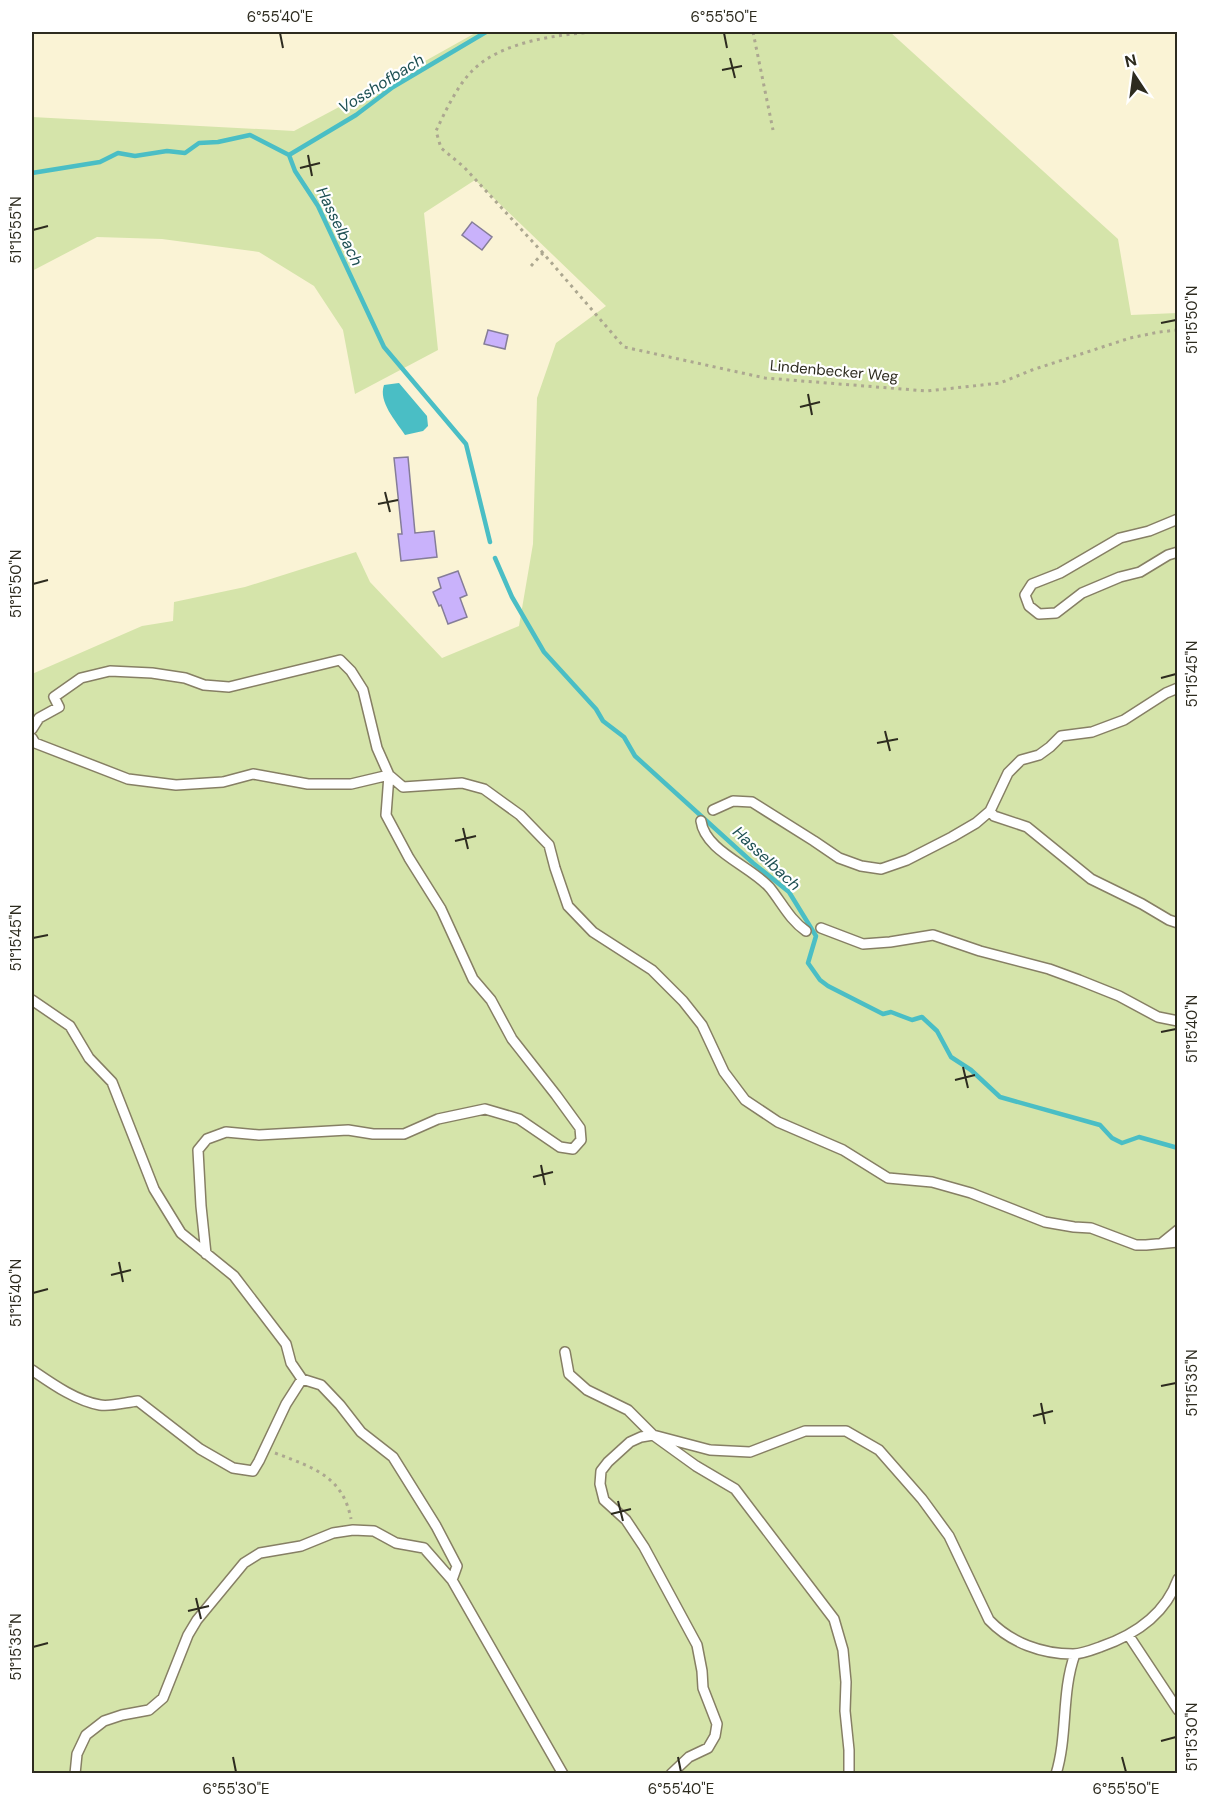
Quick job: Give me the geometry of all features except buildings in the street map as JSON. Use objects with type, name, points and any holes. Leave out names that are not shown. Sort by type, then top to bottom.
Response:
[{"type":"lane","points":[[1178,519],[1149,531],[1120,538],[1060,573],[1032,584],[1025,595],[1029,606],[1039,614],[1056,613],[1082,593],[1120,577],[1140,572],[1168,555],[1178,552]]},
{"type":"lane","points":[[32,729],[39,718],[59,707],[54,697],[81,678],[110,671],[152,673],[185,678],[204,685],[229,687],[340,660],[351,671],[363,690],[377,748],[388,775],[386,815],[409,858],[441,909],[473,979],[491,1000],[512,1039],[580,1128],[581,1140],[573,1149],[560,1147],[519,1119],[485,1109],[438,1119],[404,1134],[373,1134],[348,1130],[259,1136],[226,1132],[207,1139],[198,1150],[206,1254]]},
{"type":"lane","points":[[713,810],[733,801],[752,802],[839,858],[861,866],[881,868],[907,860],[976,823],[990,810],[1008,773],[1021,760],[1039,755],[1061,736],[1092,732],[1124,720],[1166,693],[1178,688]]},
{"type":"lane","points":[[32,738],[35,743],[44,747],[128,779],[176,785],[223,782],[253,774],[308,784],[351,784],[388,775]]},
{"type":"lane","points":[[388,775],[403,787],[462,783],[484,789],[520,816],[549,845],[568,906],[593,932],[652,970],[683,1001],[702,1025],[724,1072],[745,1100],[778,1122],[843,1150],[888,1178],[932,1182],[971,1193],[1045,1222],[1091,1228],[1136,1245],[1178,1242]]},
{"type":"lane","points":[[990,810],[994,816],[1027,827],[1091,879],[1142,904],[1168,920],[1178,923]]},
{"type":"lane","points":[[701,821],[708,840],[769,886],[796,924],[806,931]]},
{"type":"lane","points":[[821,928],[863,944],[933,935],[980,951],[1049,969],[1119,996],[1158,1017],[1178,1021]]},
{"type":"lane","points":[[32,1000],[70,1026],[89,1058],[112,1082],[154,1189],[181,1233],[234,1276],[286,1344],[291,1363],[302,1379],[321,1385],[361,1432],[393,1457],[436,1526],[457,1566],[452,1580]]},
{"type":"lane","points":[[1162,1243],[1178,1230]]},
{"type":"lane","points":[[565,1352],[569,1374],[587,1390],[628,1410],[653,1435],[696,1466],[735,1489],[834,1619],[844,1660],[849,1773]]},
{"type":"lane","points":[[32,1370],[81,1399],[102,1405],[138,1401],[200,1449],[233,1468],[253,1471],[286,1404],[302,1379]]},
{"type":"lane","points":[[671,1773],[689,1757],[708,1748],[715,1736],[717,1724],[703,1688],[697,1645],[644,1547],[626,1520],[604,1500],[600,1484],[601,1471],[630,1442],[641,1437],[653,1435],[710,1450],[750,1452],[805,1431],[846,1431],[879,1450],[922,1499],[949,1536],[989,1620],[999,1630],[1035,1649],[1075,1654],[1129,1636],[1159,1612],[1169,1599],[1178,1579]]},
{"type":"lane","points":[[75,1773],[77,1754],[86,1735],[104,1721],[149,1710],[163,1698],[188,1635],[197,1620],[243,1563],[260,1554],[301,1546],[333,1533],[353,1530],[374,1531],[396,1543],[424,1548],[452,1580],[562,1773]]},
{"type":"lane","points":[[1129,1636],[1178,1710]]},
{"type":"lane","points":[[1056,1773],[1062,1747],[1068,1676],[1075,1654]]},
{"type":"path","name":"Lindenbecker Weg","points":[[593,32],[562,34],[524,43],[497,53],[472,71],[458,90],[436,131],[441,148],[464,167],[543,253],[624,347],[765,378],[927,391],[1000,383],[1077,354],[1145,334],[1178,330]]},
{"type":"path","points":[[753,32],[773,130]]},
{"type":"path","points":[[531,266],[543,253]]},
{"type":"path","points":[[265,1449],[310,1466],[337,1484],[349,1511],[353,1530]]},
{"type":"green space","points":[[477,32],[890,32],[1118,239],[1131,315],[1177,313],[1177,1773],[32,1773],[32,674],[142,626],[173,621],[174,602],[245,587],[356,552],[370,582],[442,658],[519,626],[533,544],[537,398],[556,343],[606,306],[475,180],[424,213],[438,350],[355,394],[343,330],[314,286],[259,252],[162,239],[97,237],[32,271],[32,117],[294,131]]},
{"type":"water","points":[[399,383],[427,416],[428,426],[423,431],[405,435],[386,405],[383,398],[384,385]]},
{"type":"waterway","name":"Vosshofbach","points":[[289,155],[356,115],[393,87],[486,32]]},
{"type":"waterway","name":"Hasselbach","points":[[32,173],[100,162],[118,153],[135,156],[167,151],[185,153],[199,143],[218,142],[250,135],[289,155],[295,171],[318,206],[384,347],[466,444],[490,542]]},
{"type":"waterway","name":"Hasselbach","points":[[495,558],[512,597],[544,652],[596,709],[603,721],[624,737],[635,756],[753,863],[789,892],[816,936],[808,963],[820,980],[883,1014],[891,1012],[912,1020],[922,1017],[937,1031],[951,1057],[971,1070],[1000,1097],[1100,1125],[1112,1138],[1122,1143],[1139,1137],[1178,1148]]}]
